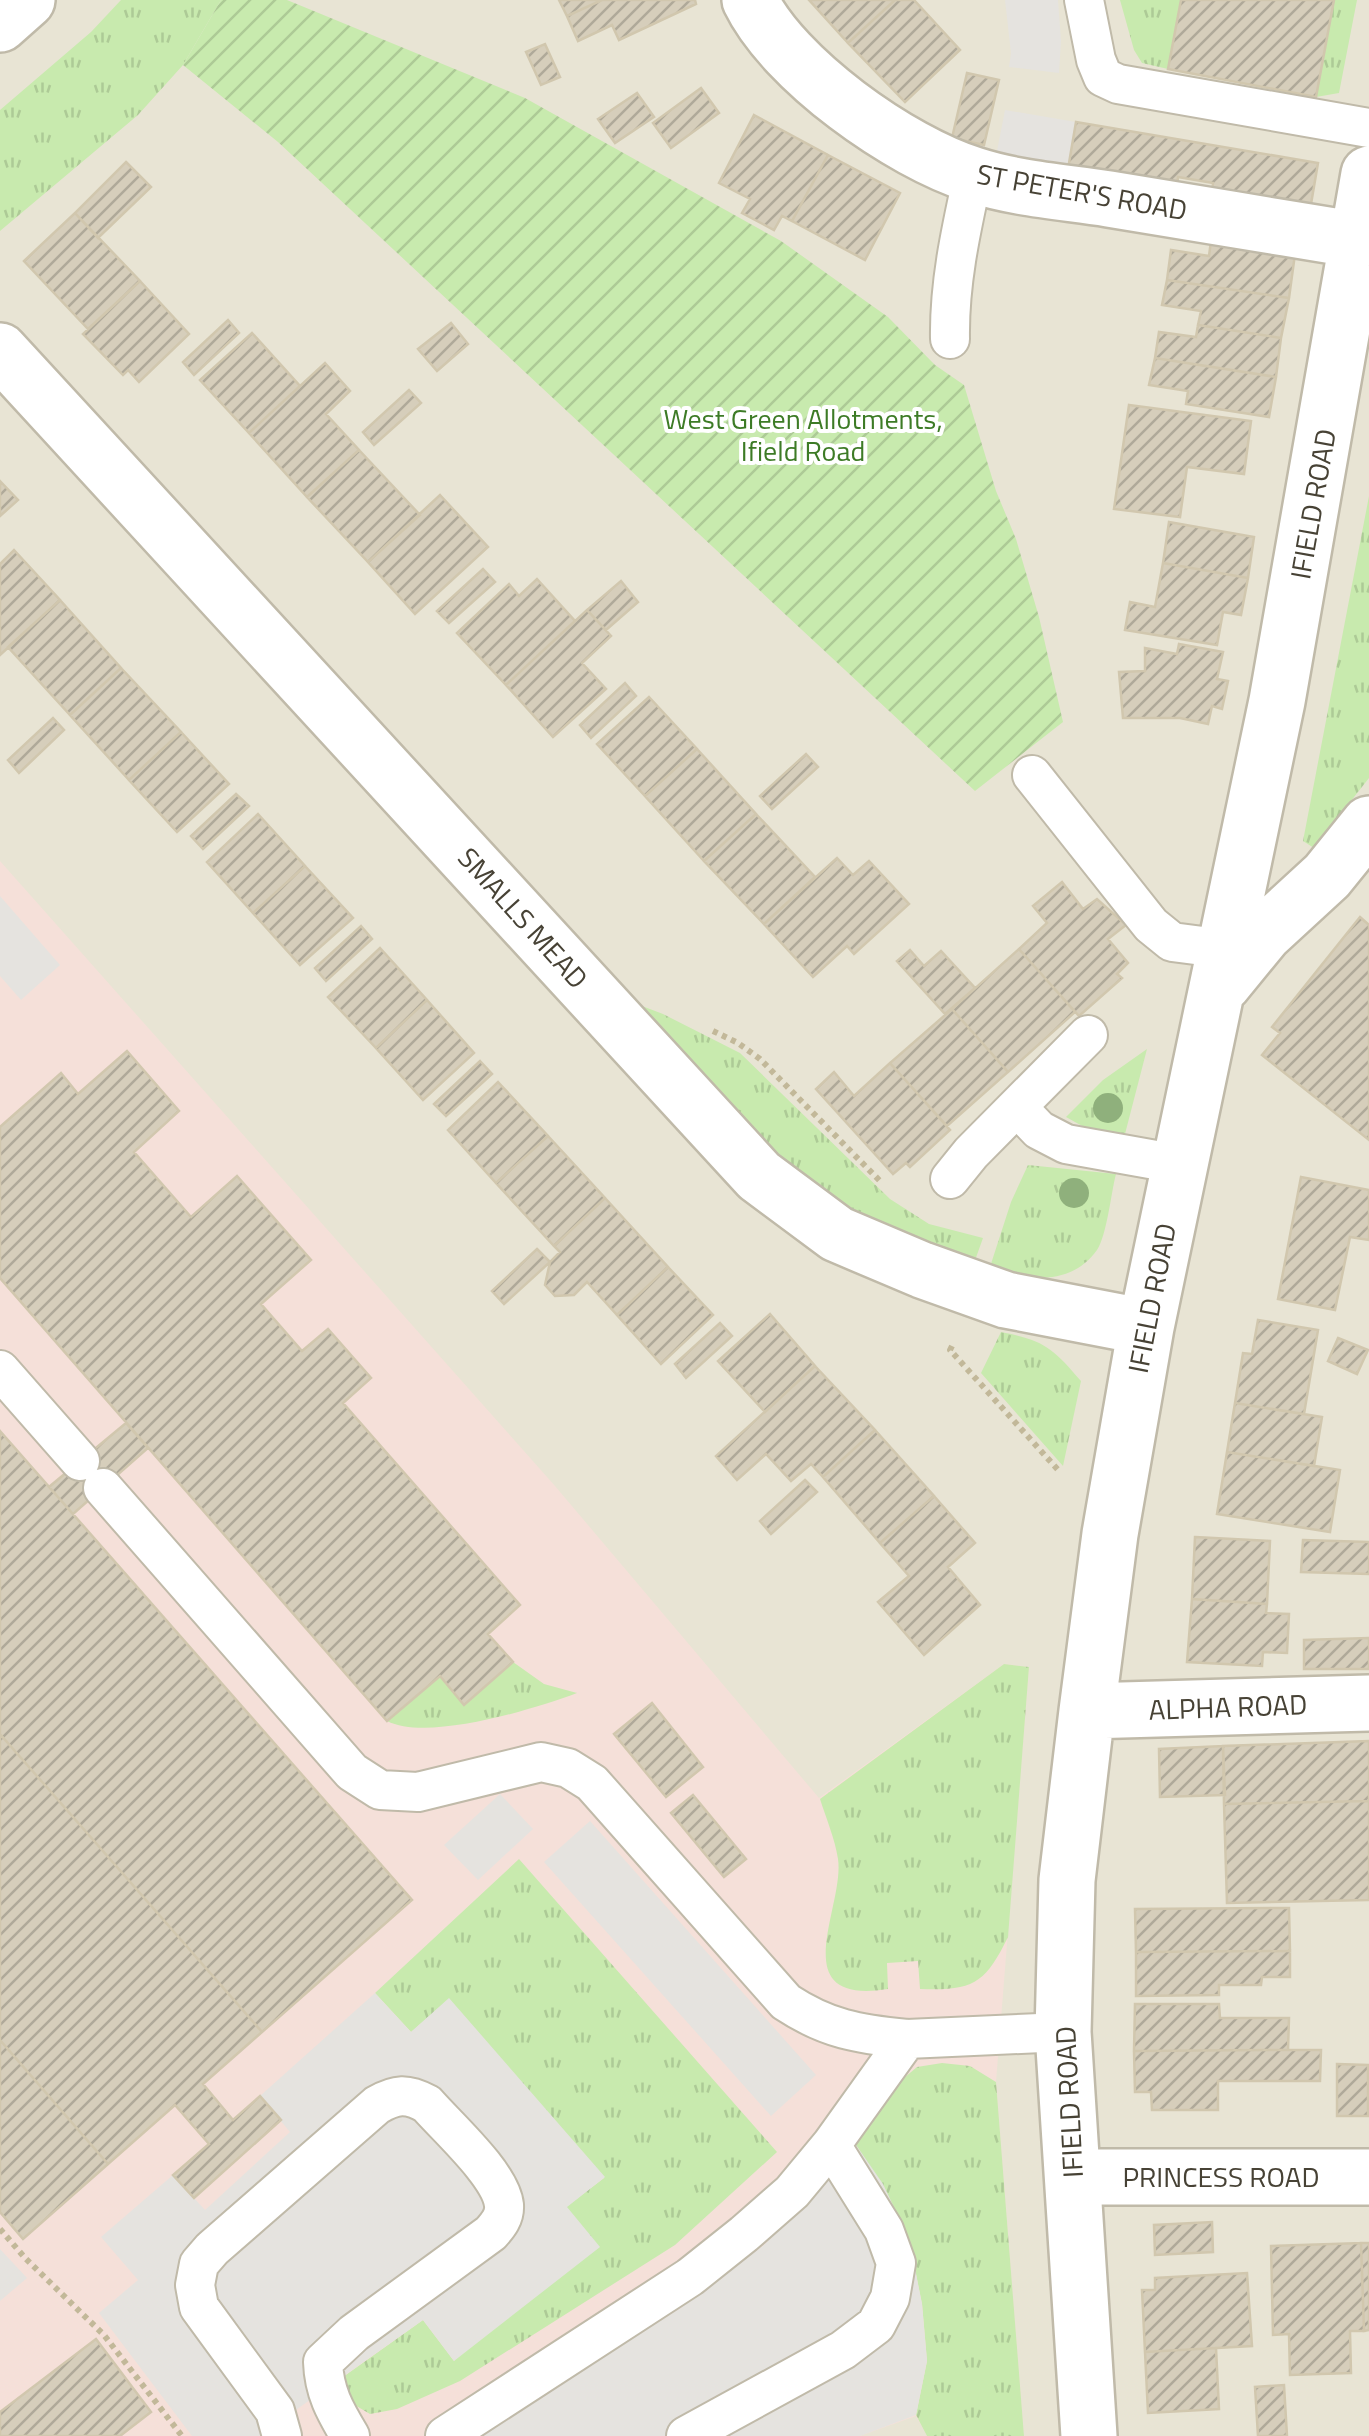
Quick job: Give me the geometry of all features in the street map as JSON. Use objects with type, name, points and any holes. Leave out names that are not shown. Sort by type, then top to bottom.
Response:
[{"type":"street","points":[[0,24],[26,0]]},
{"type":"street","name":"ST PETER'S ROAD","points":[[750,0],[776,41],[824,86],[913,146],[974,175],[1358,240]]},
{"type":"street","name":"IFIELD ROAD","points":[[1090,2436],[1063,2032],[1067,1880],[1087,1710],[1110,1534],[1146,1328],[1277,701],[1369,174]]},
{"type":"street","name":"SMALLS MEAD","points":[[0,351],[758,1176],[837,1234],[972,1288],[1006,1300],[1146,1328]]},
{"type":"street","points":[[1221,971],[1327,876],[1369,824]]},
{"type":"street","name":"ALPHA ROAD","points":[[1087,1710],[1369,1703]]},
{"type":"street","name":"PRINCESS ROAD","points":[[1074,2178],[1369,2177]]},
{"type":"lane","points":[[1084,0],[1096,60],[1103,76],[1118,84],[1369,128]]},
{"type":"lane","points":[[950,339],[954,262],[974,175]]},
{"type":"lane","points":[[1032,775],[1151,924],[1172,942],[1221,971]]},
{"type":"lane","points":[[950,1179],[1088,1035]]},
{"type":"lane","points":[[1017,1107],[1039,1130],[1066,1144],[1178,1164]]},
{"type":"lane","points":[[0,1370],[352,1772],[380,1790],[418,1792],[541,1762],[568,1768],[592,1784],[786,2002],[815,2021],[857,2034],[907,2039],[1063,2032]]},
{"type":"lane","points":[[445,2436],[690,2277],[792,2192],[907,2039]]},
{"type":"lane","points":[[247,2371],[281,2387],[302,2380],[354,2333],[490,2234],[501,2221],[504,2206],[495,2181],[427,2104],[413,2096],[395,2095],[377,2105],[198,2264],[195,2284],[199,2307],[275,2411],[282,2436]]},
{"type":"lane","points":[[686,2436],[844,2350],[876,2325],[890,2298],[896,2262],[884,2230],[831,2145]]},
{"type":"lane","points":[[323,2362],[330,2404],[350,2436]]},
{"type":"path","points":[[706,1028],[760,1059],[889,1190]]},
{"type":"path","points":[[972,1288],[950,1350],[1110,1534]]},
{"type":"path","points":[[0,2229],[104,2335],[182,2436]]},
{"type":"shaded area","points":[[0,0],[1369,0],[1369,2436],[0,2436]]},
{"type":"shaded area","points":[[1005,0],[1058,0],[1059,73],[1009,67]]},
{"type":"shaded area","points":[[1005,110],[1076,122],[1068,169],[996,156]]},
{"type":"shaded area","points":[[0,861],[555,1486],[819,1798],[1004,1664],[1029,1667],[996,2082],[1024,2436],[927,2436],[916,2416],[860,2436],[0,2436]]},
{"type":"shaded area","points":[[0,896],[60,965],[21,1000],[0,976]]},
{"type":"shaded area","points":[[500,1794],[533,1829],[478,1880],[444,1845]]},
{"type":"shaded area","points":[[590,1821],[816,2075],[771,2116],[544,1862]]},
{"type":"shaded area","points":[[375,1993],[411,2032],[449,1998],[605,2177],[567,2207],[600,2247],[454,2361],[423,2320],[259,2436],[192,2436],[99,2313],[138,2280],[101,2237],[173,2175],[205,2210],[290,2132],[260,2096]]},
{"type":"shaded area","points":[[854,2142],[883,2184],[909,2239],[922,2304],[927,2361],[916,2415],[860,2436],[480,2436],[682,2307],[764,2245],[823,2185]]},
{"type":"shaded area","points":[[0,2249],[27,2278],[0,2301]]},
{"type":"green space","points":[[121,0],[221,0],[183,65],[138,115],[0,231],[0,110],[91,32]]},
{"type":"green space","name":"West Green Allotments, Ifield Road","points":[[221,0],[287,0],[525,98],[781,241],[888,317],[935,365],[964,385],[1039,617],[1063,722],[975,791],[278,142],[183,65]]},
{"type":"green space","points":[[1120,0],[1181,0],[1168,69],[1142,63],[1134,50]]},
{"type":"green space","points":[[1334,0],[1357,0],[1339,93],[1316,97]]},
{"type":"green space","points":[[1369,496],[1369,778],[1314,848],[1303,841]]},
{"type":"green space","points":[[613,995],[663,1014],[740,1053],[890,1199],[929,1224],[983,1238],[973,1266],[831,1205],[768,1155]]},
{"type":"green space","points":[[1147,1049],[1125,1134],[1084,1127],[1066,1117],[1103,1080]]},
{"type":"green space","points":[[1028,1165],[1116,1174],[1097,1250],[1086,1262],[1061,1275],[1032,1278],[989,1270],[1011,1202]]},
{"type":"green space","points":[[1001,1332],[1047,1347],[1081,1381],[1063,1466],[981,1373]]},
{"type":"green space","points":[[513,1662],[544,1684],[577,1693],[454,1726],[428,1728],[387,1721],[440,1676],[465,1705]]},
{"type":"green space","points":[[1004,1664],[1029,1667],[1008,1937],[1000,1953],[984,1975],[965,1986],[920,1989],[918,1961],[887,1963],[888,1989],[856,1990],[836,1983],[827,1968],[826,1948],[838,1859],[820,1799]]},
{"type":"green space","points":[[519,1859],[777,2152],[675,2245],[460,2381],[397,2409],[370,2414],[353,2404],[336,2382],[423,2320],[454,2361],[566,2207],[604,2178],[449,1999],[411,2032],[375,1993]]},
{"type":"green space","points":[[942,2063],[970,2066],[996,2082],[1024,2436],[927,2436],[916,2415],[927,2361],[922,2304],[909,2239],[854,2142],[898,2083],[917,2067]]},
{"type":"building","points":[[559,0],[602,0],[567,16]]},
{"type":"building","points":[[602,0],[695,0],[696,4],[619,40],[612,25],[578,41],[567,16]]},
{"type":"building","points":[[809,0],[895,0],[848,43]]},
{"type":"building","points":[[895,0],[914,0],[960,50],[905,102],[848,43]]},
{"type":"building","points":[[1181,0],[1334,0],[1316,97],[1168,69]]},
{"type":"building","points":[[545,44],[560,77],[541,85],[526,52]]},
{"type":"building","points":[[967,73],[999,80],[984,145],[952,138]]},
{"type":"building","points":[[701,88],[719,113],[671,148],[653,123]]},
{"type":"building","points":[[637,93],[654,117],[615,143],[598,119]]},
{"type":"building","points":[[754,115],[828,155],[792,221],[782,216],[774,230],[742,213],[750,199],[719,183]]},
{"type":"building","points":[[1076,122],[1318,163],[1310,210],[1212,193],[1213,183],[1178,177],[1177,187],[1068,169]]},
{"type":"building","points":[[828,155],[900,193],[865,260],[792,221]]},
{"type":"building","points":[[126,162],[151,187],[98,238],[75,213]]},
{"type":"building","points":[[75,213],[140,281],[88,329],[24,261]]},
{"type":"building","points":[[1211,241],[1295,254],[1289,298],[1167,280],[1171,250],[1209,256]]},
{"type":"building","points":[[1167,280],[1289,298],[1281,338],[1198,325],[1201,311],[1162,305]]},
{"type":"building","points":[[140,281],[189,334],[139,382],[128,370],[123,375],[83,334]]},
{"type":"building","points":[[228,320],[239,333],[194,375],[183,362]]},
{"type":"building","points":[[451,323],[468,344],[437,371],[418,349]]},
{"type":"building","points":[[1198,325],[1281,338],[1276,377],[1155,358],[1159,332],[1196,337]]},
{"type":"building","points":[[252,333],[300,386],[249,433],[200,380]]},
{"type":"building","points":[[1155,358],[1276,377],[1269,417],[1186,404],[1188,391],[1149,385]]},
{"type":"building","points":[[325,363],[350,391],[326,414],[359,450],[307,497],[249,433]]},
{"type":"building","points":[[409,390],[421,403],[374,445],[363,432]]},
{"type":"building","points":[[1129,405],[1251,421],[1244,474],[1187,467],[1180,517],[1114,509]]},
{"type":"building","points":[[359,450],[420,515],[368,562],[307,497]]},
{"type":"building","points":[[0,481],[18,500],[0,516]]},
{"type":"building","points":[[440,495],[488,547],[415,614],[368,562]]},
{"type":"building","points":[[1169,522],[1254,537],[1248,578],[1163,563]]},
{"type":"building","points":[[14,550],[60,600],[0,655],[0,564]]},
{"type":"building","points":[[1163,563],[1248,578],[1241,615],[1223,612],[1217,645],[1125,630],[1130,602],[1155,607]]},
{"type":"building","points":[[483,569],[495,582],[449,623],[437,611]]},
{"type":"building","points":[[537,579],[575,621],[506,685],[457,633],[509,584],[519,596]]},
{"type":"building","points":[[621,581],[638,602],[606,630],[587,610]]},
{"type":"building","points":[[60,600],[121,668],[70,715],[8,647]]},
{"type":"building","points":[[587,610],[611,636],[582,663],[606,689],[553,737],[506,685]]},
{"type":"building","points":[[1179,644],[1223,652],[1217,679],[1228,681],[1222,709],[1212,706],[1208,724],[1180,718],[1123,718],[1119,672],[1145,671],[1145,648],[1177,654]]},
{"type":"building","points":[[121,668],[181,732],[129,780],[70,715]]},
{"type":"building","points":[[625,683],[636,696],[591,738],[580,725]]},
{"type":"building","points":[[649,697],[697,749],[645,796],[597,744]]},
{"type":"building","points":[[53,718],[64,730],[19,773],[8,760]]},
{"type":"building","points":[[181,732],[229,784],[177,832],[129,780]]},
{"type":"building","points":[[697,749],[756,814],[704,861],[645,796]]},
{"type":"building","points":[[806,754],[818,767],[772,809],[760,796]]},
{"type":"building","points":[[236,794],[249,806],[203,849],[191,836]]},
{"type":"building","points":[[258,814],[305,866],[253,913],[207,862]]},
{"type":"building","points":[[756,814],[815,877],[764,924],[704,861]]},
{"type":"building","points":[[837,858],[853,875],[869,861],[909,904],[854,954],[847,946],[813,977],[764,924]]},
{"type":"building","points":[[305,866],[353,918],[300,965],[253,913]]},
{"type":"building","points":[[1062,882],[1083,909],[1097,899],[1126,925],[1108,939],[1128,963],[1117,974],[1122,978],[1079,1016],[1019,949],[1047,923],[1033,906]]},
{"type":"building","points":[[1360,917],[1369,925],[1369,1140],[1262,1055],[1280,1033],[1272,1027]]},
{"type":"building","points":[[361,926],[372,939],[326,981],[315,968]]},
{"type":"building","points":[[380,948],[427,1000],[376,1048],[328,997]]},
{"type":"building","points":[[1019,949],[1075,1012],[1008,1072],[952,1009]]},
{"type":"building","points":[[910,950],[924,966],[941,951],[975,988],[945,1014],[897,961]]},
{"type":"building","points":[[427,1000],[474,1053],[423,1100],[376,1048]]},
{"type":"building","points":[[952,1009],[1008,1072],[947,1126],[890,1063]]},
{"type":"building","points":[[127,1051],[179,1111],[134,1152],[191,1217],[237,1176],[311,1260],[261,1304],[302,1351],[328,1329],[371,1378],[343,1403],[520,1605],[488,1634],[513,1662],[464,1705],[440,1676],[387,1721],[0,1278],[0,1127],[61,1073],[78,1094]]},
{"type":"building","points":[[480,1061],[492,1074],[446,1116],[434,1104]]},
{"type":"building","points":[[890,1063],[950,1130],[910,1167],[906,1163],[893,1174],[816,1089],[834,1072],[854,1096]]},
{"type":"building","points":[[498,1082],[548,1136],[496,1183],[448,1130]]},
{"type":"building","points":[[548,1136],[605,1198],[554,1246],[496,1183]]},
{"type":"building","points":[[1301,1177],[1369,1190],[1369,1240],[1350,1237],[1335,1310],[1278,1299]]},
{"type":"building","points":[[605,1198],[668,1267],[617,1315],[587,1282],[574,1295],[555,1296],[545,1285],[550,1262],[560,1252],[554,1246]]},
{"type":"building","points":[[537,1249],[550,1262],[504,1304],[492,1291]]},
{"type":"building","points":[[668,1267],[713,1315],[661,1364],[617,1315]]},
{"type":"building","points":[[770,1314],[815,1366],[765,1412],[718,1361]]},
{"type":"building","points":[[1258,1320],[1318,1330],[1304,1414],[1235,1403],[1243,1353],[1252,1354]]},
{"type":"building","points":[[720,1323],[732,1336],[686,1378],[675,1364]]},
{"type":"building","points":[[1338,1338],[1368,1350],[1357,1374],[1328,1361]]},
{"type":"building","points":[[815,1366],[875,1430],[823,1477],[811,1464],[791,1481],[766,1454],[737,1480],[716,1456]]},
{"type":"building","points":[[1235,1403],[1322,1417],[1314,1466],[1227,1452]]},
{"type":"building","points":[[126,1423],[148,1448],[73,1514],[49,1487]]},
{"type":"building","points":[[875,1430],[934,1496],[880,1543],[823,1477]]},
{"type":"building","points":[[0,1431],[412,1900],[203,2084],[233,2120],[260,2096],[281,2120],[194,2198],[173,2175],[209,2144],[175,2105],[23,2239],[0,2212]]},
{"type":"building","points":[[1227,1452],[1340,1470],[1330,1532],[1217,1514]]},
{"type":"building","points":[[805,1480],[817,1492],[771,1534],[760,1521]]},
{"type":"building","points":[[934,1496],[975,1543],[948,1567],[980,1605],[924,1655],[878,1602],[909,1576],[880,1543]]},
{"type":"building","points":[[1195,1537],[1270,1541],[1267,1604],[1192,1599]]},
{"type":"building","points":[[1303,1540],[1369,1542],[1369,1574],[1301,1572]]},
{"type":"building","points":[[1192,1599],[1267,1604],[1266,1613],[1289,1614],[1287,1653],[1263,1652],[1262,1666],[1187,1662]]},
{"type":"building","points":[[1369,1638],[1369,1669],[1304,1669],[1304,1640]]},
{"type":"building","points":[[652,1703],[703,1767],[666,1797],[614,1734]]},
{"type":"building","points":[[0,1734],[262,2032],[203,2084],[233,2120],[260,2096],[281,2120],[194,2198],[173,2175],[209,2144],[175,2105],[108,2164],[0,2040]]},
{"type":"building","points":[[1369,1741],[1369,1801],[1224,1804],[1223,1746]]},
{"type":"building","points":[[1223,1746],[1225,1795],[1160,1797],[1159,1749]]},
{"type":"building","points":[[693,1795],[746,1859],[724,1877],[671,1813]]},
{"type":"building","points":[[1369,1801],[1369,1900],[1227,1903],[1224,1804]]},
{"type":"building","points":[[1289,1908],[1290,1951],[1136,1952],[1135,1909]]},
{"type":"building","points":[[1290,1951],[1290,1977],[1262,1977],[1261,1985],[1219,1985],[1219,1995],[1136,1996],[1136,1952]]},
{"type":"building","points":[[1135,2004],[1219,2004],[1220,2018],[1289,2018],[1288,2050],[1134,2051]]},
{"type":"building","points":[[1321,2050],[1320,2081],[1218,2081],[1218,2110],[1152,2110],[1151,2092],[1135,2092],[1134,2051]]},
{"type":"building","points":[[1337,2064],[1368,2065],[1368,2116],[1337,2116]]},
{"type":"building","points":[[1212,2222],[1213,2252],[1155,2255],[1154,2225]]},
{"type":"building","points":[[1361,2243],[1364,2331],[1350,2331],[1351,2373],[1290,2375],[1289,2334],[1273,2335],[1271,2246]]},
{"type":"building","points":[[1361,2243],[1369,2243],[1369,2330],[1364,2331]]},
{"type":"building","points":[[1247,2273],[1252,2346],[1145,2352],[1142,2290],[1155,2290],[1155,2278]]},
{"type":"building","points":[[96,2339],[151,2412],[120,2436],[0,2436],[0,2412]]},
{"type":"building","points":[[1216,2348],[1219,2409],[1148,2413],[1145,2352]]},
{"type":"building","points":[[1284,2385],[1287,2436],[1258,2436],[1255,2387]]}]
